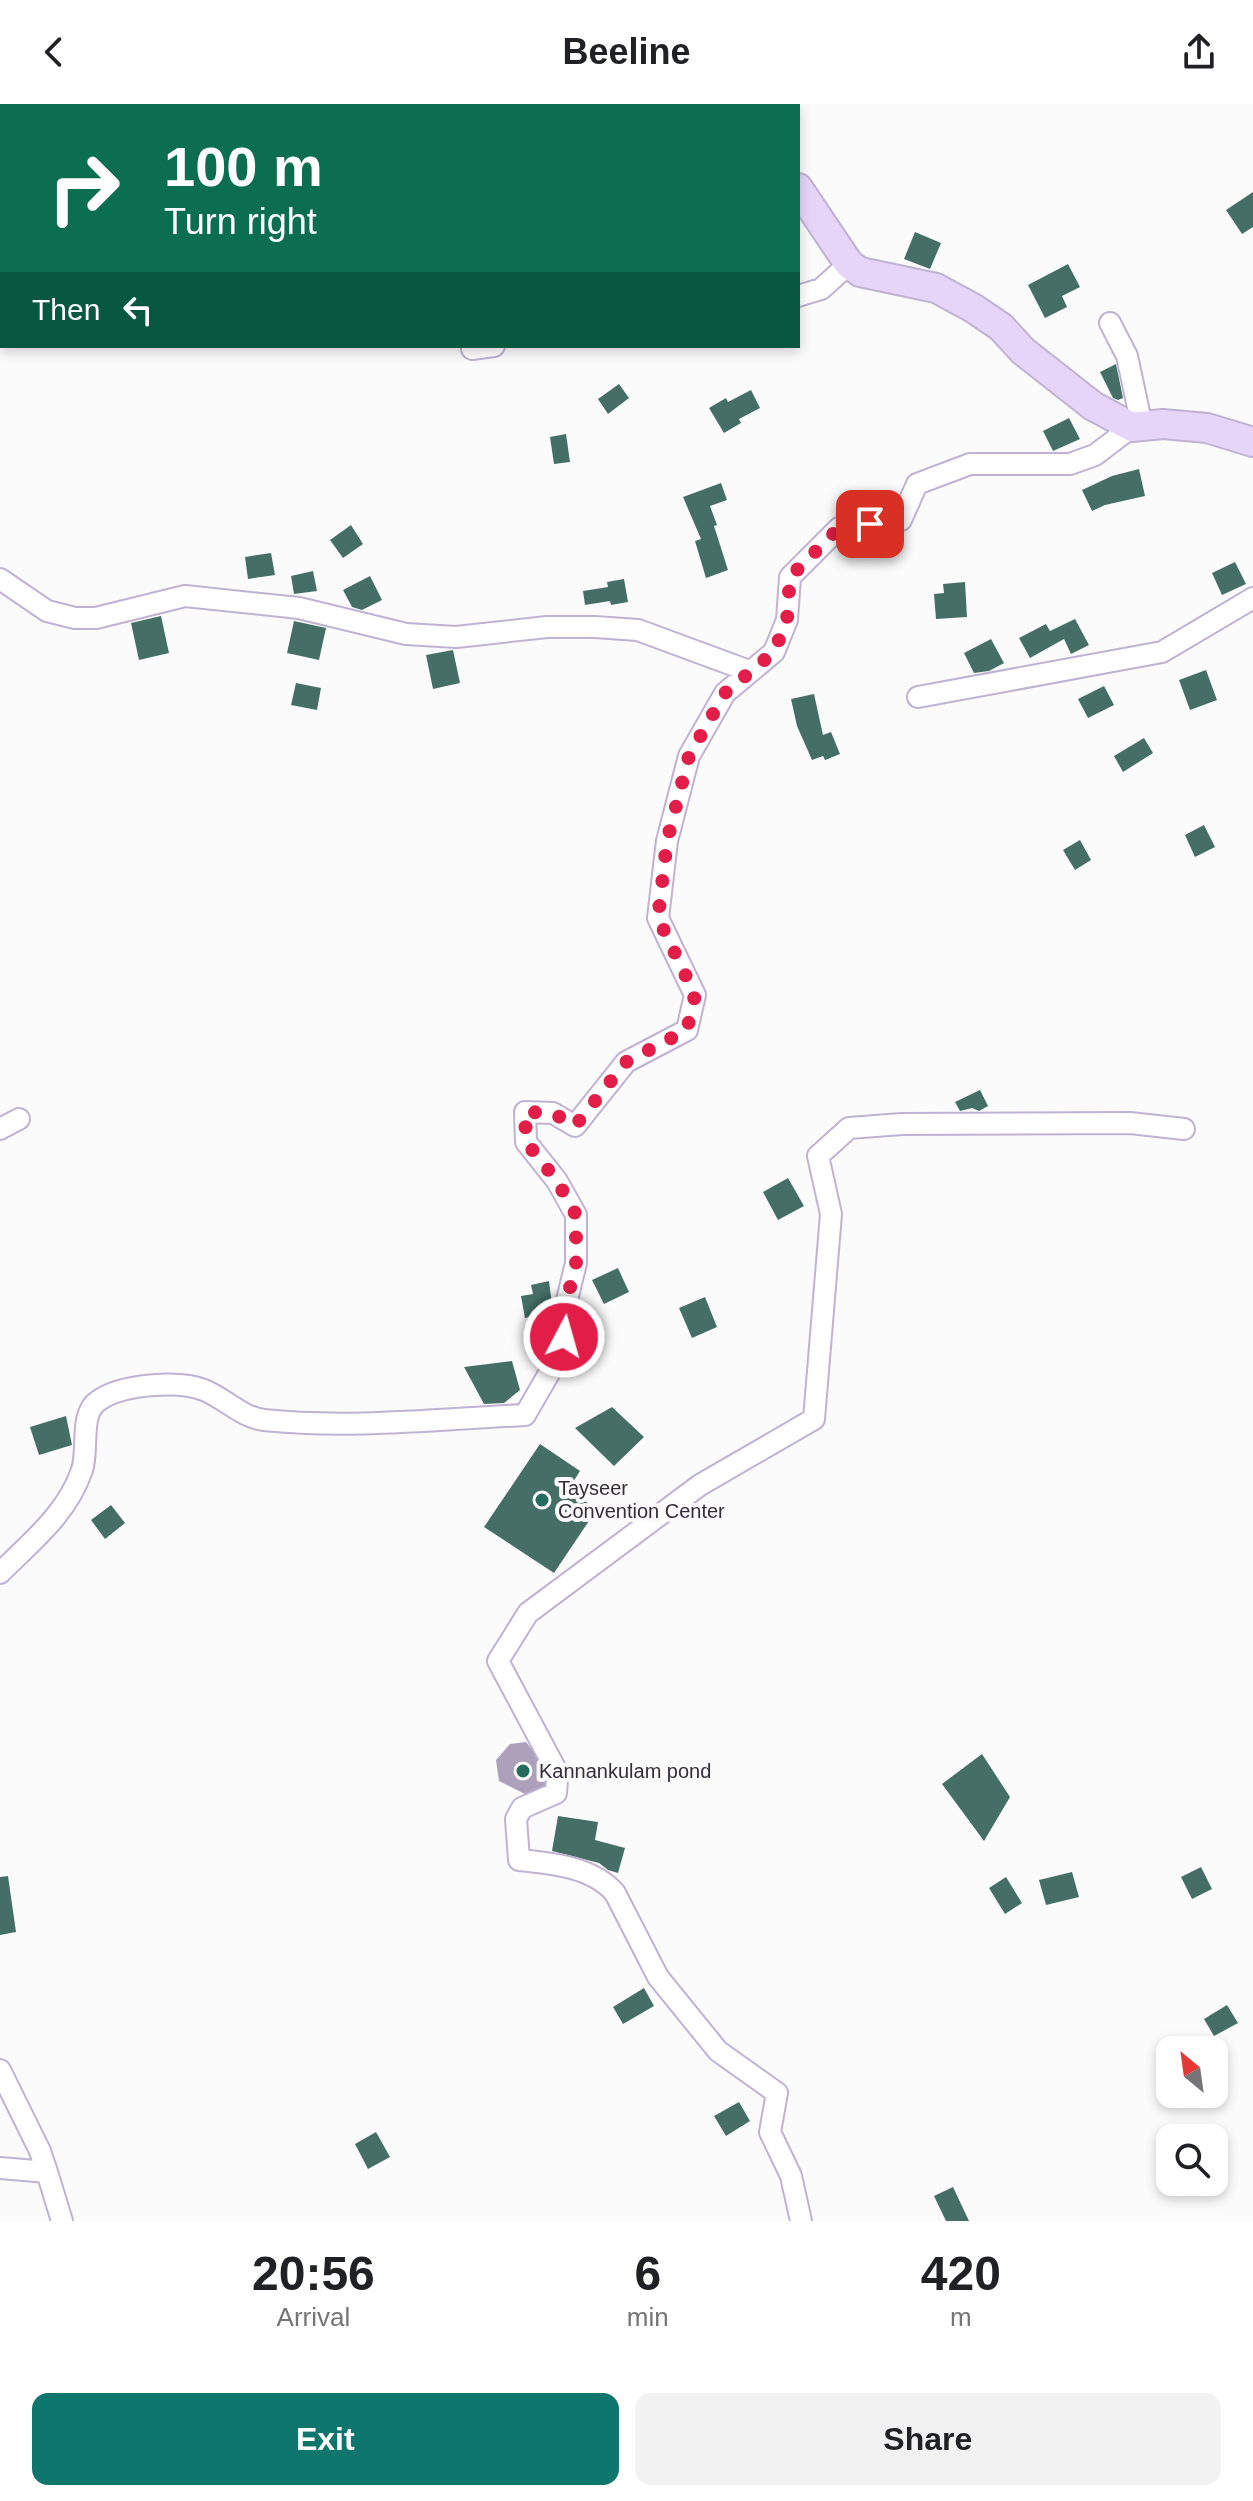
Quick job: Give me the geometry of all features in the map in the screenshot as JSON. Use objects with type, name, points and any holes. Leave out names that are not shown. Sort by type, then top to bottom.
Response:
[{"type":"main road","points":[[800,191],[849,264],[860,272],[936,288],[973,308],[1001,327],[1052,376],[1093,406],[1137,427],[1163,424],[1207,428],[1253,442]]},
{"type":"street","points":[[800,295],[821,289],[849,264]]},
{"type":"street","points":[[0,1573],[67,1505],[83,1467],[90,1410],[97,1401],[117,1392],[170,1384],[203,1389],[260,1420],[366,1423],[525,1415],[551,1370],[564,1337],[567,1300],[576,1263],[576,1215],[557,1181],[526,1142],[525,1112],[553,1113],[575,1126],[626,1062],[687,1030],[695,995],[658,918],[667,841],[689,756],[725,693],[774,652],[787,620],[790,577],[839,528],[901,520],[917,484],[970,464],[1070,464],[1095,455],[1137,427],[1127,356],[1110,323]]},
{"type":"street","points":[[472,349],[479,348]]},
{"type":"street","points":[[0,579],[47,611],[75,618],[96,618],[185,596],[299,608],[406,634],[456,637],[547,627],[638,630],[749,671]]},
{"type":"street","points":[[918,697],[1162,652],[1253,598]]},
{"type":"street","points":[[0,1129],[19,1119]]},
{"type":"street","points":[[801,2221],[791,2176],[770,2132],[777,2093],[718,2051],[658,1977],[615,1893],[607,1884],[593,1876],[547,1863],[519,1860],[516,1819],[522,1808],[556,1793],[557,1779],[555,1768],[498,1661],[528,1613],[700,1485],[814,1419],[831,1214],[818,1156],[849,1128],[902,1124],[1130,1123],[1184,1129]]},
{"type":"street","points":[[0,2070],[40,2151],[62,2221]]},
{"type":"street","points":[[0,2168],[47,2172]]},
{"type":"shaded area","points":[[526,1742],[552,1774],[552,1785],[538,1797],[499,1781],[496,1760],[510,1744]]},
{"type":"building","points":[[1253,192],[1253,227],[1242,234],[1226,210]]},
{"type":"building","points":[[915,232],[941,243],[930,269],[904,259]]},
{"type":"building","points":[[1068,264],[1080,287],[1062,296],[1067,307],[1045,318],[1028,285]]},
{"type":"building","points":[[1116,364],[1123,398],[1118,400],[1113,398],[1100,372]]},
{"type":"building","points":[[619,384],[629,398],[608,414],[598,399]]},
{"type":"building","points":[[751,390],[760,408],[739,419],[741,423],[724,433],[709,408],[726,398],[728,402]]},
{"type":"building","points":[[1069,418],[1080,439],[1053,451],[1043,431]]},
{"type":"building","points":[[566,434],[570,462],[554,464],[550,437]]},
{"type":"building","points":[[1139,469],[1145,496],[1092,511],[1082,490],[1112,476]]},
{"type":"building","points":[[721,483],[727,500],[710,506],[728,570],[706,578],[695,541],[701,539],[683,497]]},
{"type":"building","points":[[351,525],[363,544],[343,558],[330,540]]},
{"type":"building","points":[[271,553],[275,575],[248,579],[245,557]]},
{"type":"building","points":[[1235,562],[1246,584],[1222,595],[1212,573]]},
{"type":"building","points":[[313,571],[317,591],[294,594],[291,576]]},
{"type":"building","points":[[370,576],[382,600],[362,610],[352,607],[343,590]]},
{"type":"building","points":[[624,579],[628,602],[585,605],[583,591],[608,587],[607,582]]},
{"type":"building","points":[[965,582],[967,617],[936,619],[934,594],[944,593],[943,584]]},
{"type":"building","points":[[161,616],[169,653],[139,660],[131,623]]},
{"type":"building","points":[[1075,619],[1089,645],[1071,654],[1064,639],[1030,658],[1019,638],[1046,624],[1050,631]]},
{"type":"building","points":[[294,621],[326,628],[319,660],[287,653]]},
{"type":"building","points":[[991,639],[1004,663],[989,671],[974,673],[964,653]]},
{"type":"building","points":[[453,650],[460,683],[433,689],[426,655]]},
{"type":"building","points":[[1206,670],[1217,700],[1190,710],[1179,680]]},
{"type":"building","points":[[296,683],[321,688],[317,710],[291,705]]},
{"type":"building","points":[[1104,686],[1114,705],[1088,718],[1078,699]]},
{"type":"building","points":[[814,694],[823,735],[831,732],[840,754],[825,760],[823,756],[812,760],[797,726],[791,699]]},
{"type":"building","points":[[1144,738],[1153,753],[1123,772],[1114,756]]},
{"type":"building","points":[[1204,825],[1215,847],[1195,857],[1185,835]]},
{"type":"building","points":[[1080,840],[1091,860],[1075,870],[1063,850]]},
{"type":"building","points":[[980,1090],[988,1106],[979,1111],[972,1108],[960,1111],[955,1102]]},
{"type":"building","points":[[788,1178],[804,1206],[778,1220],[763,1192]]},
{"type":"building","points":[[618,1268],[629,1292],[604,1304],[592,1280]]},
{"type":"building","points":[[549,1281],[553,1312],[525,1318],[521,1296],[533,1294],[531,1285]]},
{"type":"building","points":[[705,1297],[717,1327],[692,1338],[679,1308]]},
{"type":"building","points":[[512,1361],[520,1390],[504,1403],[484,1404],[464,1367]]},
{"type":"building","points":[[612,1407],[644,1437],[614,1466],[575,1428]]},
{"type":"building","points":[[66,1416],[72,1445],[39,1455],[30,1427]]},
{"type":"building","name":"Tayseer Convention Center","points":[[540,1444],[580,1471],[568,1490],[597,1509],[554,1573],[484,1527]]},
{"type":"building","points":[[111,1505],[125,1523],[105,1539],[91,1520]]},
{"type":"building","points":[[982,1754],[1010,1797],[984,1841],[942,1784]]},
{"type":"building","points":[[558,1816],[598,1822],[595,1840],[625,1848],[618,1873],[599,1863],[552,1851]]},
{"type":"building","points":[[1201,1867],[1212,1889],[1192,1899],[1181,1877]]},
{"type":"building","points":[[1072,1872],[1079,1897],[1046,1905],[1039,1880]]},
{"type":"building","points":[[8,1876],[16,1932],[0,1935],[0,1877]]},
{"type":"building","points":[[1006,1877],[1022,1903],[1005,1914],[989,1888]]},
{"type":"building","points":[[644,1988],[654,2006],[623,2024],[613,2007]]},
{"type":"building","points":[[1227,2005],[1238,2023],[1214,2036],[1204,2019]]},
{"type":"building","points":[[739,2102],[750,2121],[726,2136],[714,2116]]},
{"type":"building","points":[[376,2132],[390,2157],[368,2169],[355,2144]]},
{"type":"building","points":[[953,2187],[969,2221],[946,2221],[934,2196]]},
{"type":"place","name":"Tayseer Convention Center","points":[[542,1500]]},
{"type":"place","name":"Kannankulam pond","points":[[523,1771]]},
{"type":"route","points":[[564,1337],[567,1300],[576,1263],[576,1215],[557,1181],[526,1142],[525,1112],[553,1113],[575,1126],[626,1062],[687,1030],[695,995],[658,918],[667,841],[689,756],[725,693],[774,652],[787,620],[790,577],[839,528],[870,524]]}]
